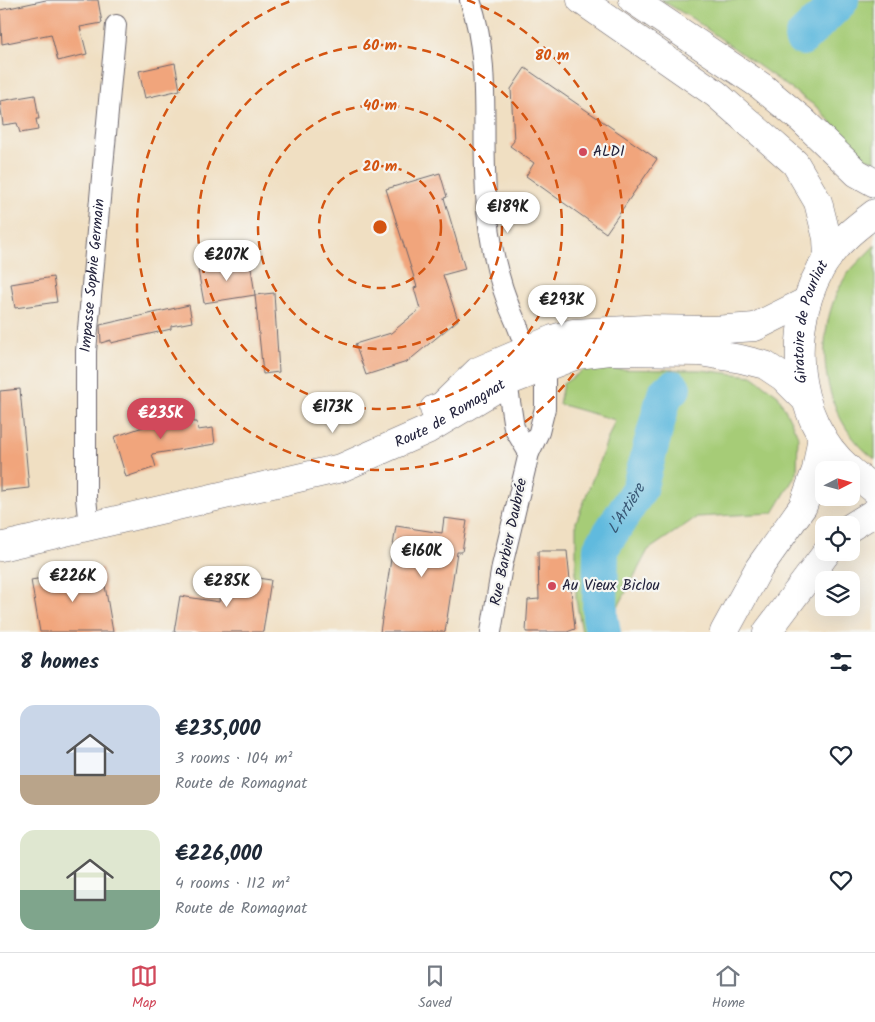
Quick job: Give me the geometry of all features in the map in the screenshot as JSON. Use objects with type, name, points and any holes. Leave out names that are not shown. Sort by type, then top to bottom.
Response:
[{"type":"main road","points":[[582,0],[716,94],[795,163],[818,202],[828,238],[828,258]]},
{"type":"main road","points":[[633,0],[761,86],[802,120],[856,173],[875,183]]},
{"type":"main road","name":"Giratoire de Pourliat","points":[[842,461],[822,436],[806,400],[798,350],[806,301],[828,258],[852,230],[875,213]]},
{"type":"main road","name":"Route de Romagnat","points":[[0,536],[88,521],[340,468],[426,430],[507,382],[534,358],[573,333],[645,329],[714,330],[754,327],[806,301]]},
{"type":"main road","name":"Route de Romagnat","points":[[0,547],[88,521],[317,463],[394,430],[442,406],[478,371],[534,358],[610,351],[700,352],[765,365],[783,377],[806,400]]},
{"type":"main road","points":[[724,632],[759,568],[803,506],[816,470],[822,436]]},
{"type":"main road","name":"Giratoire de Pourliat","points":[[860,479],[875,490]]},
{"type":"main road","points":[[860,521],[875,512]]},
{"type":"main road","points":[[767,632],[820,561]]},
{"type":"street","points":[[470,0],[483,68],[486,119],[484,170],[492,253],[504,297],[534,358]]},
{"type":"street","name":"Impasse Sophie Germain","points":[[88,521],[85,419],[86,351],[116,25]]},
{"type":"street","name":"Rue Barbier Daubrée","points":[[491,632],[502,566],[529,453],[539,432],[544,408],[534,358]]},
{"type":"street","points":[[507,382],[514,428],[529,453]]},
{"type":"green space","points":[[661,0],[875,0],[875,162],[862,156],[818,108],[693,19]]},
{"type":"green space","points":[[875,245],[875,459],[856,442],[842,421],[832,398],[826,374],[825,348],[828,323],[835,298],[846,276]]},
{"type":"green space","points":[[585,369],[701,370],[752,376],[778,395],[798,436],[797,473],[773,513],[697,517],[648,550],[605,632],[582,632],[576,600],[576,522],[615,420],[559,404],[563,384]]},
{"type":"building","points":[[46,0],[98,0],[102,23],[80,27],[87,54],[58,61],[51,34],[2,44],[0,10]]},
{"type":"building","points":[[175,63],[180,90],[145,98],[139,71]]},
{"type":"building","name":"ALDI","points":[[525,68],[657,159],[606,233],[526,176],[534,163],[510,146],[514,141],[511,89]]},
{"type":"building","points":[[35,95],[39,119],[36,119],[38,130],[20,133],[17,123],[3,125],[0,101]]},
{"type":"building","points":[[440,173],[447,197],[444,198],[465,269],[443,275],[458,320],[407,362],[366,375],[355,344],[391,333],[420,309],[414,288],[417,287],[386,189]]},
{"type":"building","points":[[250,261],[255,295],[204,303],[198,270]]},
{"type":"building","points":[[53,277],[57,302],[15,308],[11,284]]},
{"type":"building","points":[[274,293],[279,372],[263,374],[255,295]]},
{"type":"building","points":[[189,305],[192,322],[171,326],[171,329],[111,343],[111,340],[101,343],[100,325]]},
{"type":"building","points":[[20,389],[29,488],[0,491],[0,391]]},
{"type":"building","points":[[191,408],[198,430],[213,428],[215,444],[152,454],[156,467],[126,477],[114,437],[166,419],[165,412]]},
{"type":"building","points":[[444,518],[467,521],[462,552],[457,552],[445,632],[380,632],[396,526],[442,533]]},
{"type":"building","points":[[538,551],[567,551],[575,629],[567,632],[526,632],[528,600],[539,599]]},
{"type":"building","points":[[102,568],[113,632],[40,632],[31,580]]},
{"type":"building","points":[[223,573],[271,580],[263,632],[174,632],[180,596],[219,602]]},
{"type":"waterway","name":"L'Artière","points":[[802,38],[841,0]]},
{"type":"waterway","name":"L'Artière","points":[[603,632],[600,616],[601,548],[639,489],[665,394],[673,388]]},
{"type":"place","name":"ALDI","points":[[583,152]]},
{"type":"place","name":"Au Vieux Biclou","points":[[552,586]]}]
